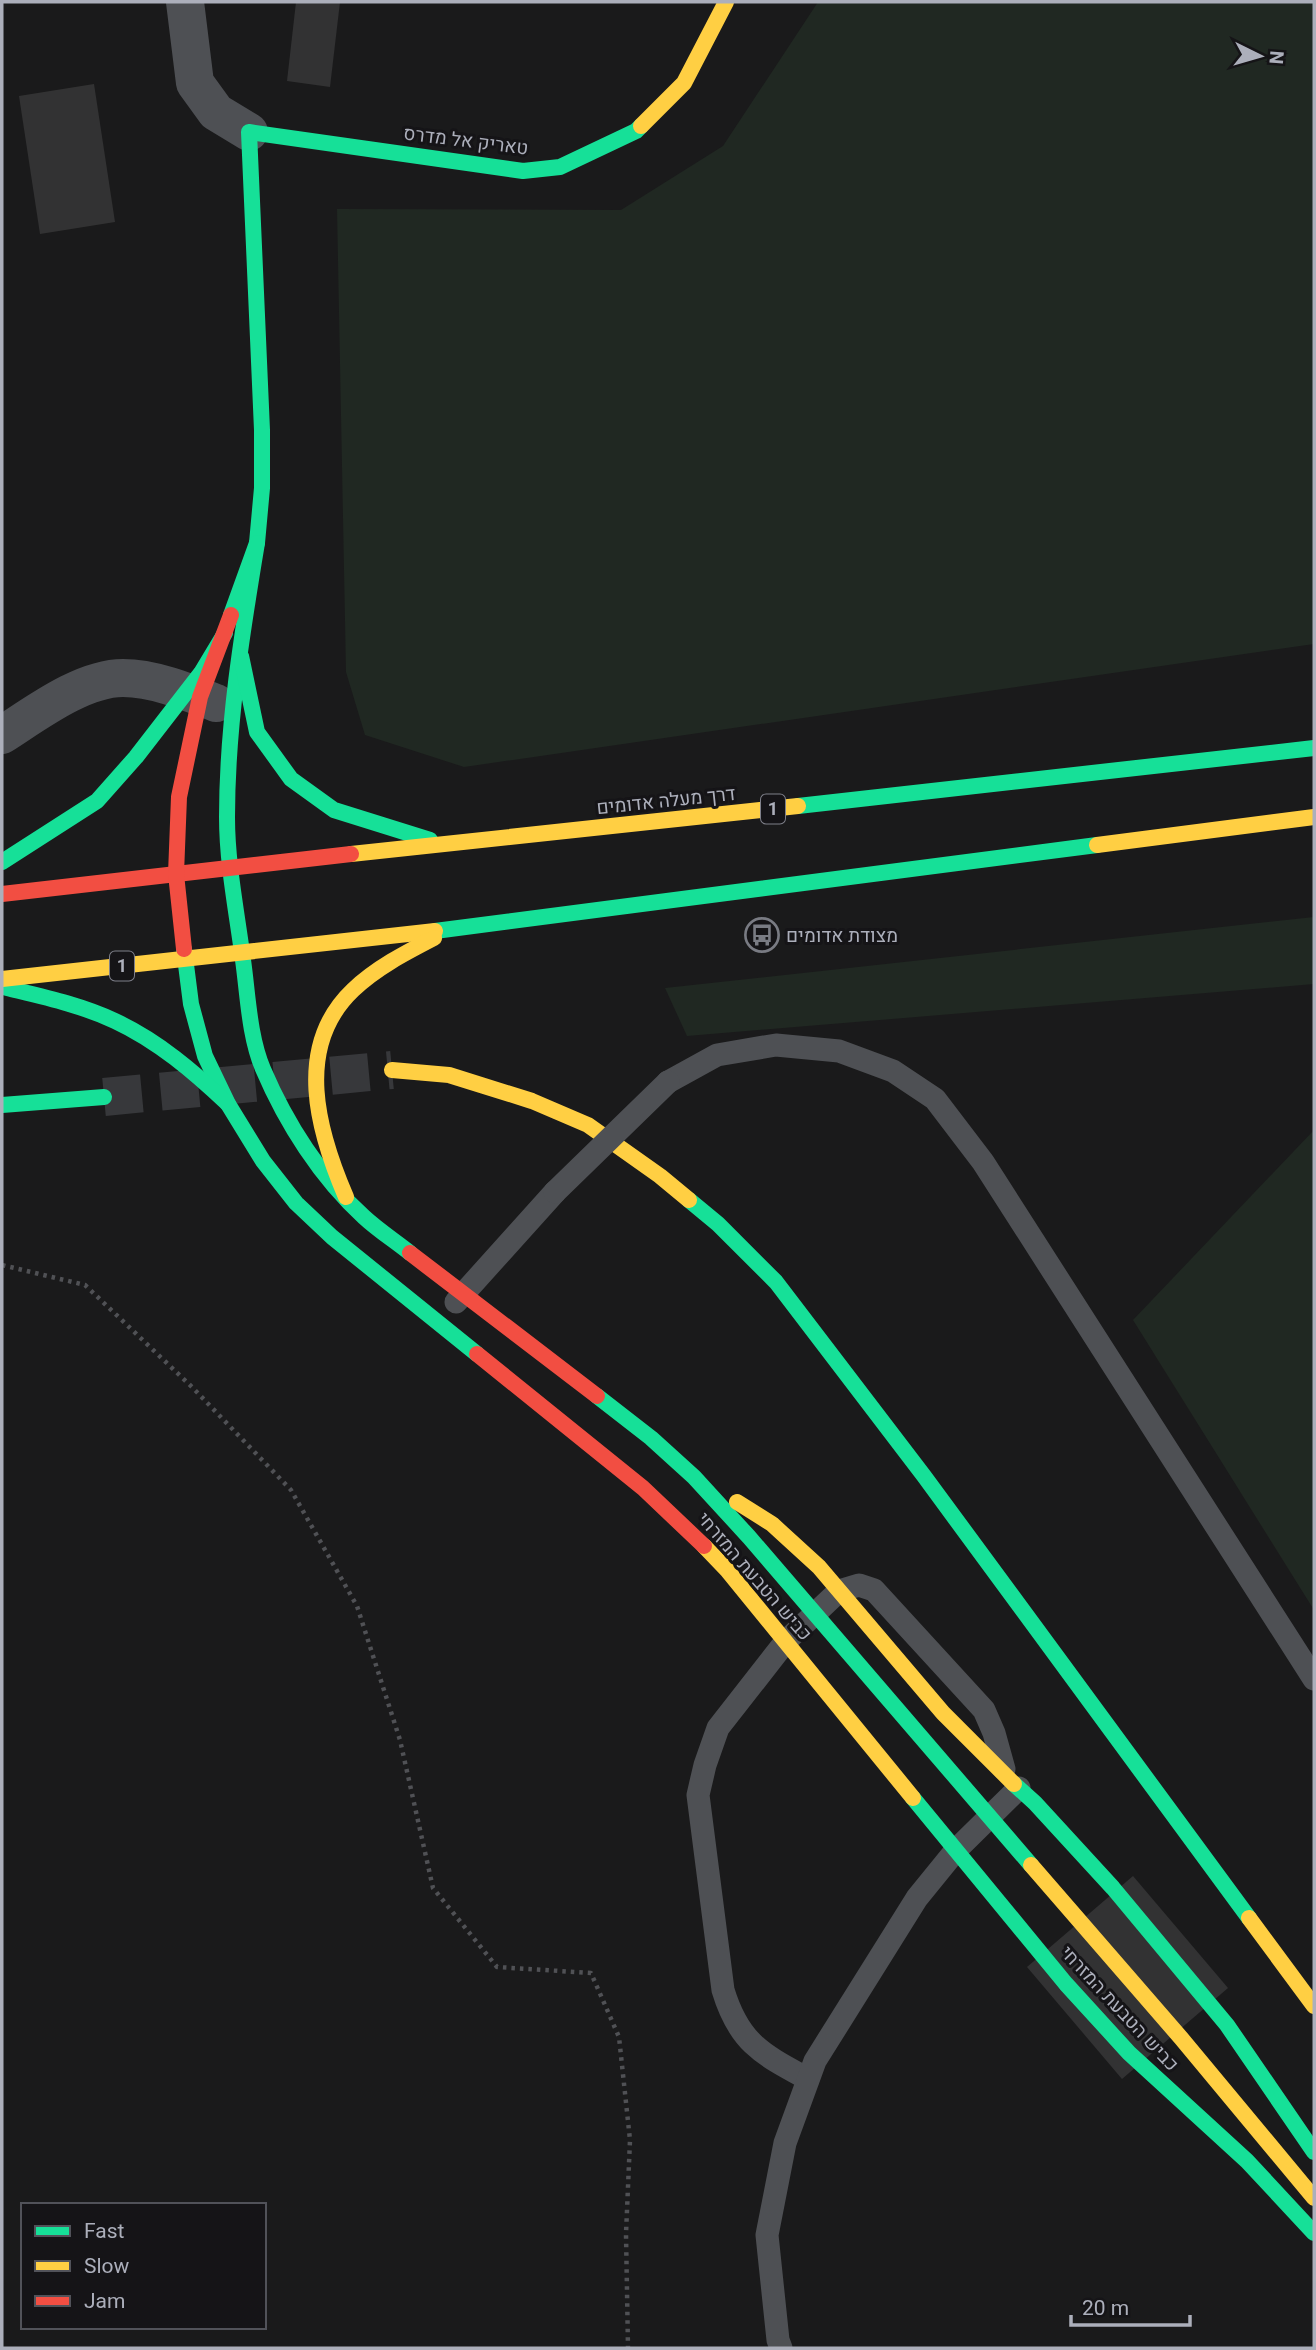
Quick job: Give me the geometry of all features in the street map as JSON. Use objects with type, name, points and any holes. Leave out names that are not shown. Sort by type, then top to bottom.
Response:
[{"type":"main road","name":"טאריק אל מדרס","points":[[250,132],[523,171],[560,167],[636,131],[684,83],[726,2]]},
{"type":"main road","points":[[2,862],[97,801],[136,757],[219,708],[241,656],[262,488],[250,132]]},
{"type":"main road","points":[[257,543],[225,633],[219,708],[291,779],[334,810],[446,845]]},
{"type":"main road","points":[[219,708],[241,656]]},
{"type":"main road","name":"כביש הטבעת המזרחי","points":[[219,708],[229,756],[227,820],[231,868],[248,996],[262,1067],[307,1149],[324,1174],[364,1217],[651,1437],[686,1470],[749,1537],[990,1816],[1314,2198]]},
{"type":"main road","name":"כביש הטבעת המזרחי","points":[[219,708],[179,797],[176,874],[191,1004],[205,1056],[228,1104],[263,1161],[296,1203],[332,1237],[643,1488],[687,1528],[727,1570],[1066,1984],[1129,2053],[1247,2161],[1314,2233]]},
{"type":"main road","name":"דרך מעלה אדומים","points":[[231,868],[1314,748]]},
{"type":"main road","name":"1","points":[[2,979],[453,929],[1314,817]]},
{"type":"main road","name":"1","points":[[2,894],[231,868]]},
{"type":"main road","points":[[346,1197],[323,1138],[316,1101],[314,1069],[331,1014],[353,989],[377,970],[403,953],[453,929]]},
{"type":"main road","points":[[2,987],[58,1000],[116,1021],[187,1066],[228,1104]]},
{"type":"main road","points":[[392,1070],[449,1075],[532,1101],[588,1125],[660,1176],[708,1216],[776,1282],[925,1476],[1314,2006]]},
{"type":"main road","points":[[2,1105],[104,1097]]},
{"type":"main road","points":[[686,1470],[772,1524],[819,1567],[943,1713],[1012,1781],[1113,1888],[1227,2025],[1314,2152]]},
{"type":"street","points":[[185,2],[195,83],[216,112],[250,132]]},
{"type":"street","points":[[2,735],[88,685],[122,678],[150,682],[219,708]]},
{"type":"lane","points":[[438,1323],[555,1192],[668,1082],[717,1055],[776,1045],[839,1051],[893,1071],[935,1099],[983,1162],[1314,1679]]},
{"type":"lane","points":[[781,2348],[767,2235],[785,2143],[815,2060],[917,1898],[956,1850],[990,1816],[1012,1781],[984,1710],[874,1590],[859,1585],[839,1591],[814,1612],[786,1641],[718,1728],[698,1795],[723,1990],[729,2011],[741,2031],[761,2053],[808,2078]]},
{"type":"path","points":[[2,1265],[85,1285],[193,1388],[291,1490],[357,1606],[400,1740],[433,1888],[498,1967],[592,1973],[619,2036],[628,2127],[625,2234],[628,2348]]},
{"type":"shaded area","points":[[818,2],[1314,2],[1314,644],[464,767],[365,735],[346,672],[337,209],[621,210],[723,146]]},
{"type":"shaded area","points":[[1314,917],[1314,984],[687,1036],[665,988]]},
{"type":"shaded area","points":[[1314,1130],[1314,1610],[1133,1320]]},
{"type":"building","points":[[296,2],[340,2],[330,87],[287,81]]},
{"type":"building","points":[[94,84],[115,222],[40,234],[19,96]]},
{"type":"building","points":[[1133,1876],[1228,1988],[1122,2079],[1027,1967]]},
{"type":"tunnel","points":[[104,1097],[392,1070]]},
{"type":"traffic: fast","points":[[257,543],[262,488],[262,430],[249,132],[523,171],[560,167],[636,131],[641,126]]},
{"type":"traffic: fast","points":[[231,615],[257,543],[233,714],[227,817],[233,889],[258,1056],[282,1109],[319,1167],[348,1202],[410,1253]]},
{"type":"traffic: fast","points":[[2,862],[97,801],[136,757],[201,673],[225,633]]},
{"type":"traffic: fast","points":[[241,656],[257,732],[291,779],[334,810],[430,840]]},
{"type":"traffic: fast","points":[[798,806],[1314,748]]},
{"type":"traffic: fast","points":[[435,931],[1097,845]]},
{"type":"traffic: fast","points":[[184,949],[191,1004],[205,1056],[228,1104],[263,1161],[296,1203],[332,1237],[477,1354]]},
{"type":"traffic: fast","points":[[7,988],[76,1006],[131,1029],[175,1058],[228,1104]]},
{"type":"traffic: fast","points":[[2,1105],[104,1097]]},
{"type":"traffic: fast","points":[[689,1200],[718,1224],[776,1282],[924,1476],[1249,1918]]},
{"type":"traffic: fast","points":[[597,1396],[651,1438],[694,1477],[749,1537],[1031,1865]]},
{"type":"traffic: fast","points":[[1014,1784],[1035,1803],[1113,1888],[1227,2025],[1314,2152]]},
{"type":"traffic: fast","points":[[913,1798],[1066,1984],[1129,2053],[1247,2161],[1314,2233]]},
{"type":"traffic: slow","points":[[641,126],[684,83],[726,2]]},
{"type":"traffic: slow","points":[[351,854],[798,806]]},
{"type":"traffic: slow","points":[[1097,845],[1314,817]]},
{"type":"traffic: slow","points":[[2,979],[435,931]]},
{"type":"traffic: slow","points":[[346,1197],[320,1118],[316,1090],[317,1063],[323,1037],[334,1013],[353,990],[391,961],[434,938]]},
{"type":"traffic: slow","points":[[392,1070],[449,1075],[532,1101],[588,1125],[689,1200]]},
{"type":"traffic: slow","points":[[737,1502],[772,1524],[819,1567],[943,1713],[1014,1784]]},
{"type":"traffic: slow","points":[[704,1546],[727,1570],[913,1798]]},
{"type":"traffic: slow","points":[[1031,1865],[1181,2038],[1314,2198]]},
{"type":"traffic: slow","points":[[1249,1918],[1314,2006]]},
{"type":"traffic: jam","points":[[184,949],[176,874],[179,797],[200,697],[231,615]]},
{"type":"traffic: jam","points":[[2,894],[351,854]]},
{"type":"traffic: jam","points":[[410,1253],[597,1396]]},
{"type":"traffic: jam","points":[[477,1354],[643,1488],[704,1546]]},
{"type":"place","name":"מצודת אדומים","points":[[762,935]]}]
